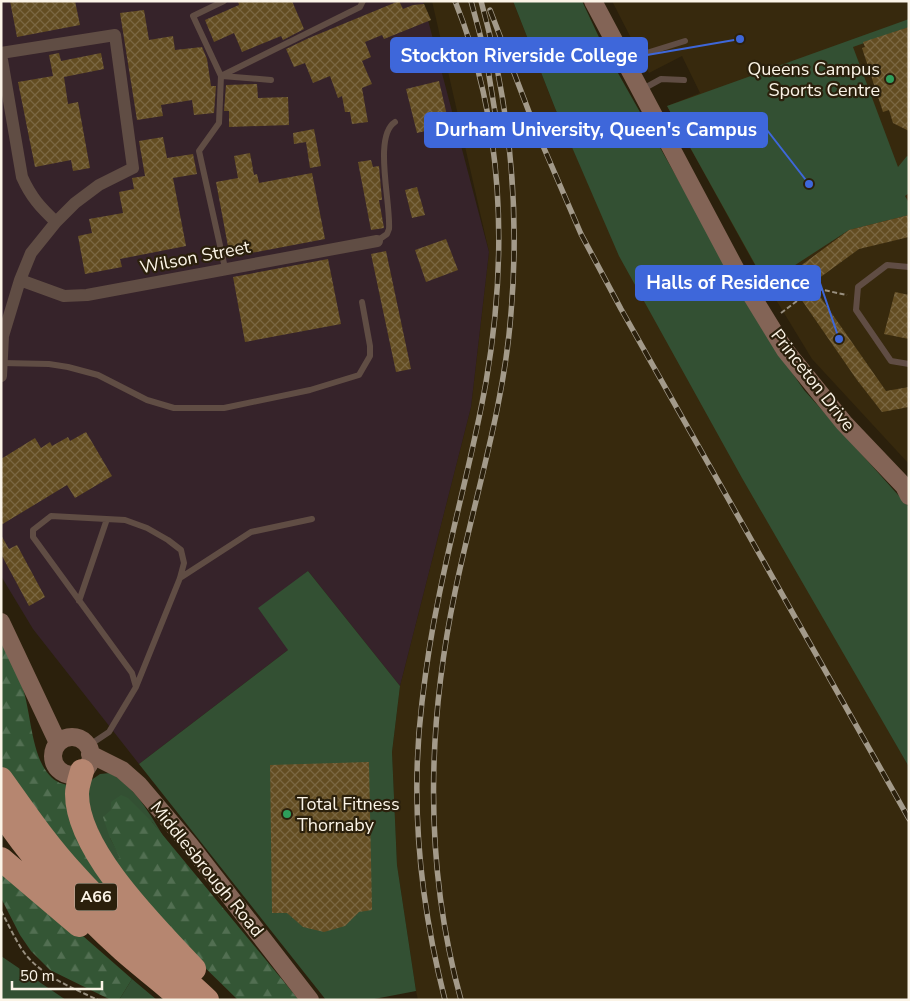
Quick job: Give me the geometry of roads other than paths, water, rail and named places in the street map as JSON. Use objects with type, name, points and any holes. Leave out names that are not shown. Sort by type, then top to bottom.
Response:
[{"type":"highway","name":"A66","points":[[87,757],[77,792],[79,811],[94,846],[128,897],[209,985],[220,1000]]},
{"type":"highway","name":"A66","points":[[1,779],[36,828],[73,874],[116,917],[207,1000]]},
{"type":"highway","name":"A66","points":[[1,812],[42,866],[84,913],[182,1000]]},
{"type":"highway","points":[[1,859],[166,1000]]},
{"type":"street","name":"Princeton Drive","points":[[593,1],[736,270],[785,350],[844,423],[907,489]]},
{"type":"street","points":[[1,376],[3,336],[20,280],[31,253],[74,203],[99,185],[133,168],[115,35],[1,53],[22,177],[28,193],[38,206],[56,222]]},
{"type":"street","name":"Wilson Street","points":[[20,280],[64,296],[87,296],[225,268],[378,241]]},
{"type":"street","name":"Middlesbrough Road","points":[[1,622],[58,743]]},
{"type":"street","name":"Middlesbrough Road","points":[[87,757],[71,775],[64,773],[56,765],[53,754],[58,743],[68,737],[79,738],[87,757],[122,770],[139,785],[189,844],[310,1000]]},
{"type":"lane","points":[[224,1],[193,16],[221,76],[219,122],[199,151],[225,268]]},
{"type":"lane","points":[[221,76],[360,7],[363,1]]},
{"type":"lane","points":[[625,63],[640,55],[686,41]]},
{"type":"lane","points":[[221,76],[271,80]]},
{"type":"lane","points":[[640,90],[661,79],[684,80]]},
{"type":"lane","points":[[378,241],[387,234],[389,229],[384,145],[388,129],[395,122]]},
{"type":"lane","points":[[909,267],[887,265],[858,287],[856,310],[891,361],[909,364]]},
{"type":"lane","points":[[2,363],[49,364],[68,367],[98,375],[146,400],[174,408],[224,408],[310,390],[359,375],[370,356],[362,302]]},
{"type":"lane","points":[[87,757],[109,732],[136,687],[180,578],[184,563],[181,550],[168,540],[147,528],[125,520],[51,516],[33,530],[33,537],[132,673],[136,687]]},
{"type":"lane","points":[[79,601],[106,519]]},
{"type":"lane","points":[[180,578],[251,532],[312,519]]},
{"type":"railway","points":[[445,1000],[429,926],[420,852],[417,814],[419,739],[425,677],[435,613],[486,382],[493,334],[499,238],[497,189],[492,141],[484,94],[471,47],[455,1]]},
{"type":"railway","points":[[471,1],[486,57],[499,137]]},
{"type":"railway","points":[[461,1000],[449,950],[435,848],[435,745],[439,694],[455,592],[488,453],[502,384],[511,313],[514,235],[513,195],[505,117],[491,39],[481,1]]},
{"type":"railway","points":[[490,10],[534,125],[581,234],[621,309],[909,819]]},
{"type":"place","name":"Stockton Riverside College","points":[[740,39]]},
{"type":"place","name":"Queens Campus Sports Centre","points":[[890,79]]},
{"type":"place","name":"Durham University, Queen's Campus","points":[[809,184]]},
{"type":"place","name":"Halls of Residence","points":[[839,339]]},
{"type":"place","name":"Total Fitness Thornaby","points":[[287,814]]}]
